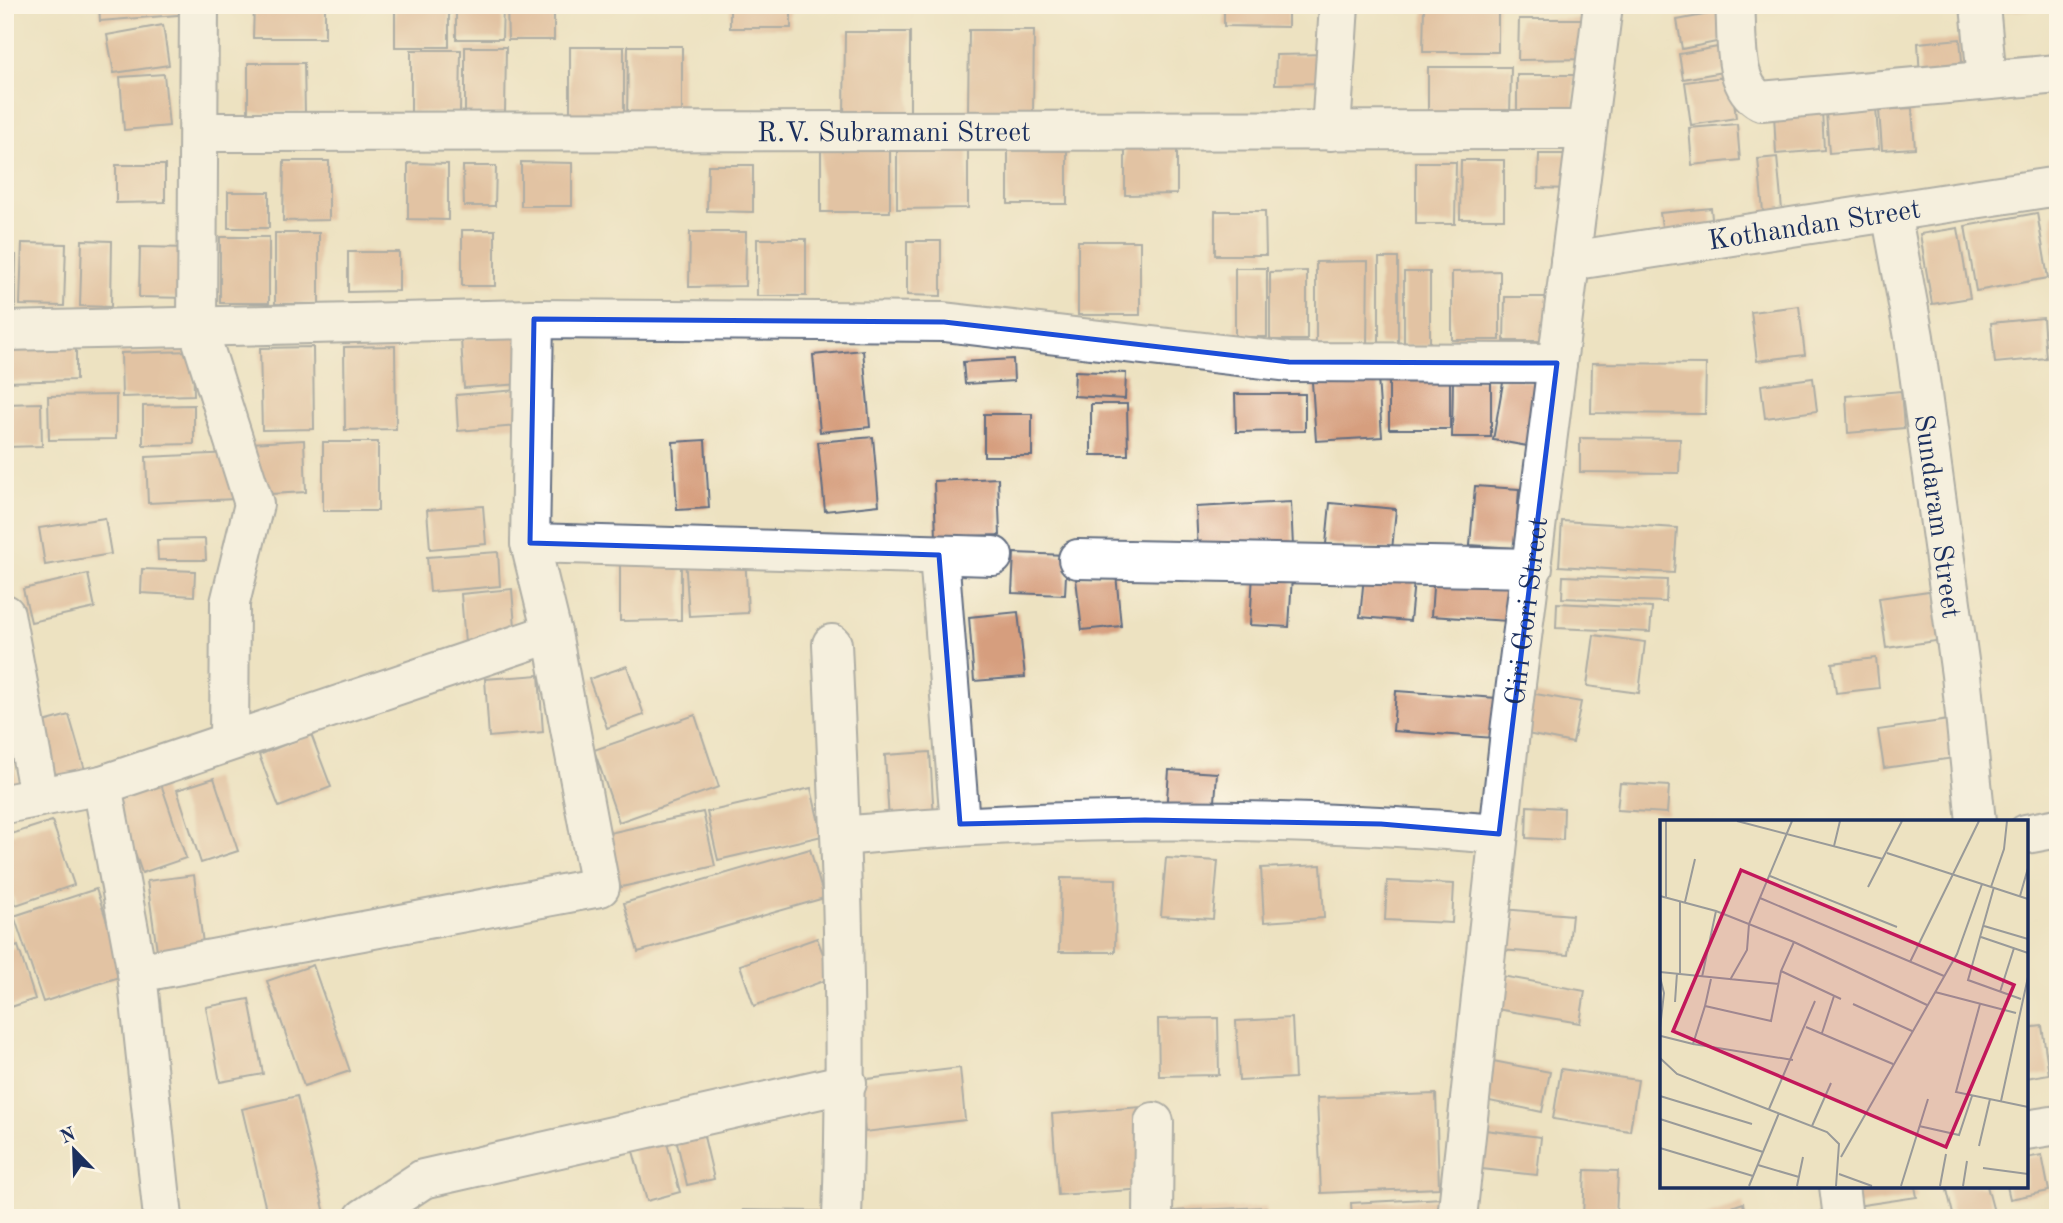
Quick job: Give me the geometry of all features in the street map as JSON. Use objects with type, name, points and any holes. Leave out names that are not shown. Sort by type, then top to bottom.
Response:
[{"type":"street","points":[[199,5],[197,325],[254,503],[230,603],[229,741]]},
{"type":"street","points":[[1331,131],[1339,5]]},
{"type":"street","name":"Giri Gori Street","points":[[1457,1218],[1499,834],[1603,5]]},
{"type":"street","points":[[1735,5],[1741,76],[1750,95],[1760,101],[2058,74]]},
{"type":"street","points":[[1980,5],[1987,80]]},
{"type":"street","name":"R.V. Subramani Street","points":[[199,132],[1587,130]]},
{"type":"street","name":"Kothandan Street","points":[[1570,261],[2058,186]]},
{"type":"street","name":"Sundaram Street","points":[[1891,212],[1914,337],[1961,675],[1976,820]]},
{"type":"street","points":[[137,973],[600,887],[552,633],[530,543],[534,319]]},
{"type":"street","points":[[5,331],[534,319],[944,322],[1289,362],[1557,363]]},
{"type":"street","points":[[530,543],[993,556]]},
{"type":"street","points":[[939,555],[960,824]]},
{"type":"street","points":[[1078,559],[1533,568]]},
{"type":"street","points":[[5,614],[22,800],[102,785],[552,633]]},
{"type":"street","points":[[832,644],[841,836],[847,1083],[842,1218]]},
{"type":"street","points":[[102,785],[137,973],[163,1218]]},
{"type":"street","points":[[841,836],[960,824],[1145,820],[1381,824],[1499,834]]},
{"type":"street","points":[[2028,834],[2058,828]]},
{"type":"street","points":[[364,1218],[423,1179],[847,1083]]},
{"type":"street","points":[[1153,1218],[1154,1122]]},
{"type":"street","points":[[2028,1130],[2058,1125]]},
{"type":"street","points":[[1839,1188],[1843,1218]]},
{"type":"highlighted area","points":[[534,319],[944,322],[1289,362],[1557,363],[1499,834],[1381,824],[1145,820],[960,824],[939,555],[530,543]]},
{"type":"building","points":[[99,5],[189,5],[190,14],[100,21]]},
{"type":"building","points":[[254,5],[325,5],[325,38],[253,38]]},
{"type":"building","points":[[395,5],[449,5],[449,47],[395,47]]},
{"type":"building","points":[[456,5],[503,5],[502,39],[456,39]]},
{"type":"building","points":[[507,5],[554,5],[554,40],[508,40]]},
{"type":"building","points":[[730,5],[791,5],[791,28],[730,28]]},
{"type":"building","points":[[1224,5],[1288,5],[1288,27],[1224,26]]},
{"type":"building","points":[[1424,5],[1498,5],[1498,52],[1423,52]]},
{"type":"building","points":[[2000,5],[2053,5],[2053,8],[2000,12]]},
{"type":"building","points":[[1725,11],[1731,39],[1682,49],[1677,20]]},
{"type":"building","points":[[1519,19],[1591,19],[1591,59],[1518,60]]},
{"type":"building","points":[[163,25],[169,65],[114,73],[107,35]]},
{"type":"building","points":[[969,30],[1034,30],[1033,113],[968,113]]},
{"type":"building","points":[[845,32],[910,32],[910,118],[844,118]]},
{"type":"building","points":[[1960,39],[1963,72],[1920,77],[1918,43]]},
{"type":"building","points":[[1729,45],[1734,70],[1683,79],[1679,54]]},
{"type":"building","points":[[628,46],[682,46],[682,120],[627,120]]},
{"type":"building","points":[[465,47],[506,47],[505,114],[465,114]]},
{"type":"building","points":[[570,47],[624,47],[624,119],[570,120]]},
{"type":"building","points":[[411,50],[461,50],[460,112],[411,112]]},
{"type":"building","points":[[1329,54],[1329,83],[1275,84],[1276,55]]},
{"type":"building","points":[[248,63],[304,63],[305,113],[248,113]]},
{"type":"building","points":[[1428,67],[1511,67],[1510,118],[1428,118]]},
{"type":"building","points":[[164,74],[169,126],[124,130],[120,77]]},
{"type":"building","points":[[1517,75],[1574,75],[1574,120],[1517,120]]},
{"type":"building","points":[[1731,76],[1736,118],[1691,125],[1685,82]]},
{"type":"building","points":[[1876,108],[1879,149],[1829,153],[1826,112]]},
{"type":"building","points":[[1912,108],[1915,148],[1882,150],[1879,110]]},
{"type":"building","points":[[1822,110],[1824,150],[1776,154],[1774,113]]},
{"type":"building","points":[[1737,124],[1740,160],[1692,165],[1689,128]]},
{"type":"building","points":[[821,147],[890,147],[890,212],[821,212]]},
{"type":"building","points":[[1125,147],[1177,147],[1177,194],[1125,195]]},
{"type":"building","points":[[897,149],[968,149],[968,208],[897,209]]},
{"type":"building","points":[[1008,150],[1067,151],[1067,204],[1008,204]]},
{"type":"building","points":[[1539,154],[1573,154],[1572,189],[1538,188]]},
{"type":"building","points":[[1777,157],[1783,220],[1764,222],[1758,159]]},
{"type":"building","points":[[1461,160],[1504,160],[1504,219],[1460,219]]},
{"type":"building","points":[[284,161],[329,161],[329,220],[283,221]]},
{"type":"building","points":[[521,162],[572,163],[572,206],[521,206]]},
{"type":"building","points":[[1416,162],[1456,162],[1455,224],[1416,224]]},
{"type":"building","points":[[408,163],[448,164],[448,220],[408,219]]},
{"type":"building","points":[[116,165],[165,165],[165,202],[116,203]]},
{"type":"building","points":[[708,165],[753,165],[753,212],[707,211]]},
{"type":"building","points":[[463,166],[496,166],[495,206],[464,206]]},
{"type":"building","points":[[228,192],[269,192],[269,228],[228,228]]},
{"type":"building","points":[[1711,208],[1713,229],[1663,234],[1660,213]]},
{"type":"building","points":[[1215,211],[1265,211],[1266,255],[1215,255]]},
{"type":"building","points":[[2037,213],[2048,278],[1976,291],[1965,226]]},
{"type":"building","points":[[2058,213],[2058,298],[2055,298],[2052,214]]},
{"type":"building","points":[[1958,228],[1970,298],[1932,304],[1920,234]]},
{"type":"building","points":[[462,230],[495,230],[495,286],[462,286]]},
{"type":"building","points":[[690,232],[746,232],[745,286],[689,287]]},
{"type":"building","points":[[275,233],[319,233],[319,304],[275,304]]},
{"type":"building","points":[[220,237],[269,237],[269,303],[220,303]]},
{"type":"building","points":[[757,239],[806,239],[806,296],[757,296]]},
{"type":"building","points":[[82,240],[112,241],[111,307],[80,306]]},
{"type":"building","points":[[907,241],[941,241],[941,296],[907,295]]},
{"type":"building","points":[[1078,241],[1140,241],[1140,315],[1078,315]]},
{"type":"building","points":[[22,243],[66,244],[64,306],[20,305]]},
{"type":"building","points":[[140,247],[190,248],[189,298],[139,297]]},
{"type":"building","points":[[348,252],[399,252],[399,291],[348,292]]},
{"type":"building","points":[[5,255],[16,255],[15,313],[5,313]]},
{"type":"building","points":[[1379,258],[1398,258],[1398,343],[1379,344]]},
{"type":"building","points":[[1368,261],[1367,347],[1316,347],[1316,262]]},
{"type":"building","points":[[1235,268],[1267,268],[1267,337],[1235,337]]},
{"type":"building","points":[[1307,271],[1307,340],[1270,340],[1270,272]]},
{"type":"building","points":[[1500,271],[1500,340],[1452,340],[1452,272]]},
{"type":"building","points":[[1404,272],[1430,272],[1430,346],[1404,346]]},
{"type":"building","points":[[1505,297],[1552,297],[1552,341],[1504,341]]},
{"type":"building","points":[[1799,306],[1805,355],[1757,361],[1751,312]]},
{"type":"building","points":[[2043,318],[2046,358],[1995,363],[1991,323]]},
{"type":"building","points":[[520,334],[523,384],[464,388],[461,339]]},
{"type":"building","points":[[76,342],[76,380],[5,382],[5,344]]},
{"type":"building","points":[[395,346],[396,429],[345,430],[344,347]]},
{"type":"building","points":[[313,347],[314,429],[262,430],[260,348]]},
{"type":"building","points":[[863,350],[870,427],[820,432],[813,355]]},
{"type":"building","points":[[193,351],[194,395],[122,397],[121,353]]},
{"type":"building","points":[[1013,359],[1014,381],[965,384],[963,362]]},
{"type":"building","points":[[1592,363],[1706,364],[1705,414],[1591,413]]},
{"type":"building","points":[[1075,371],[1126,373],[1125,399],[1074,396]]},
{"type":"building","points":[[1450,374],[1450,429],[1389,429],[1389,375]]},
{"type":"building","points":[[1378,377],[1382,437],[1316,441],[1312,382]]},
{"type":"building","points":[[1504,377],[1549,385],[1539,448],[1493,440]]},
{"type":"building","points":[[1813,378],[1817,411],[1765,418],[1761,385]]},
{"type":"building","points":[[1453,379],[1491,380],[1491,437],[1452,437]]},
{"type":"building","points":[[517,390],[519,426],[458,431],[456,395]]},
{"type":"building","points":[[1901,391],[1904,428],[1848,433],[1846,396]]},
{"type":"building","points":[[1235,394],[1305,394],[1305,431],[1236,432]]},
{"type":"building","points":[[116,395],[116,439],[49,440],[48,396]]},
{"type":"building","points":[[41,403],[42,446],[5,447],[5,404]]},
{"type":"building","points":[[1091,404],[1127,404],[1128,455],[1091,455]]},
{"type":"building","points":[[194,405],[194,444],[143,445],[143,406]]},
{"type":"building","points":[[984,414],[1032,414],[1032,456],[984,456]]},
{"type":"building","points":[[873,437],[879,505],[825,511],[818,442]]},
{"type":"building","points":[[1580,438],[1680,439],[1679,473],[1580,472]]},
{"type":"building","points":[[304,440],[306,492],[252,495],[250,443]]},
{"type":"building","points":[[705,440],[709,508],[677,510],[673,442]]},
{"type":"building","points":[[323,442],[378,442],[378,511],[323,511]]},
{"type":"building","points":[[233,453],[235,499],[148,503],[146,457]]},
{"type":"building","points":[[998,478],[1000,535],[936,537],[934,481]]},
{"type":"building","points":[[1475,486],[1519,489],[1515,548],[1470,545]]},
{"type":"building","points":[[1291,502],[1293,547],[1198,553],[1196,507]]},
{"type":"building","points":[[1330,503],[1396,509],[1392,550],[1326,544]]},
{"type":"building","points":[[483,506],[486,544],[430,549],[427,510]]},
{"type":"building","points":[[105,518],[111,554],[45,565],[39,528]]},
{"type":"building","points":[[1562,521],[1677,528],[1674,573],[1559,566]]},
{"type":"building","points":[[205,539],[206,560],[158,560],[157,540]]},
{"type":"building","points":[[498,552],[500,586],[430,592],[427,557]]},
{"type":"building","points":[[620,552],[681,552],[681,620],[620,621]]},
{"type":"building","points":[[745,553],[748,613],[689,616],[685,557]]},
{"type":"building","points":[[1014,553],[1067,555],[1065,595],[1012,593]]},
{"type":"building","points":[[142,569],[195,571],[194,596],[141,593]]},
{"type":"building","points":[[1434,573],[1511,578],[1508,621],[1431,616]]},
{"type":"building","points":[[88,574],[95,608],[31,622],[23,589]]},
{"type":"building","points":[[1116,574],[1121,626],[1082,630],[1076,579]]},
{"type":"building","points":[[1253,574],[1292,576],[1289,627],[1250,625]]},
{"type":"building","points":[[1364,576],[1414,581],[1410,621],[1360,617]]},
{"type":"building","points":[[1563,576],[1667,580],[1666,602],[1562,598]]},
{"type":"building","points":[[512,589],[516,639],[465,643],[461,594]]},
{"type":"building","points":[[1936,590],[1943,640],[1886,648],[1879,598]]},
{"type":"building","points":[[1557,603],[1652,608],[1650,632],[1556,628]]},
{"type":"building","points":[[1018,612],[1025,677],[974,681],[969,617]]},
{"type":"building","points":[[1594,635],[1645,642],[1639,693],[1587,686]]},
{"type":"building","points":[[1876,658],[1879,688],[1836,693],[1832,663]]},
{"type":"building","points":[[627,666],[644,715],[607,728],[589,679]]},
{"type":"building","points":[[539,675],[543,732],[489,737],[485,679]]},
{"type":"building","points":[[1396,691],[1497,698],[1495,738],[1393,731]]},
{"type":"building","points":[[1530,693],[1581,702],[1573,743],[1522,733]]},
{"type":"building","points":[[69,715],[85,770],[49,780],[33,725]]},
{"type":"building","points":[[695,715],[719,787],[619,822],[594,750]]},
{"type":"building","points":[[1956,719],[1961,757],[1884,768],[1878,730]]},
{"type":"building","points":[[311,734],[331,787],[279,807],[259,755]]},
{"type":"building","points":[[9,752],[22,791],[5,797],[5,753]]},
{"type":"building","points":[[930,752],[934,818],[889,821],[885,755]]},
{"type":"building","points":[[1169,770],[1217,773],[1214,816],[1166,813]]},
{"type":"building","points":[[214,778],[238,851],[201,863],[177,790]]},
{"type":"building","points":[[1620,783],[1669,786],[1667,813],[1617,810]]},
{"type":"building","points":[[161,784],[186,858],[142,873],[117,799]]},
{"type":"building","points":[[811,788],[822,836],[718,860],[707,812]]},
{"type":"building","points":[[1527,806],[1564,808],[1563,840],[1526,838]]},
{"type":"building","points":[[703,812],[715,866],[617,888],[605,834]]},
{"type":"building","points":[[52,821],[74,885],[16,905],[5,873],[5,836]]},
{"type":"building","points":[[810,849],[824,898],[638,952],[624,903]]},
{"type":"building","points":[[1166,858],[1218,861],[1213,919],[1161,916]]},
{"type":"building","points":[[1321,865],[1324,918],[1264,922],[1261,868]]},
{"type":"building","points":[[194,875],[204,951],[158,957],[147,881]]},
{"type":"building","points":[[1061,878],[1116,879],[1115,952],[1059,952]]},
{"type":"building","points":[[1387,881],[1454,884],[1452,923],[1385,920]]},
{"type":"building","points":[[96,889],[125,975],[43,1002],[14,916]]},
{"type":"building","points":[[1503,909],[1572,915],[1568,955],[1500,950]]},
{"type":"building","points":[[5,916],[15,943],[5,946]]},
{"type":"building","points":[[817,938],[832,978],[754,1006],[740,965]]},
{"type":"building","points":[[18,946],[35,999],[5,1009],[5,950]]},
{"type":"building","points":[[313,965],[350,1071],[304,1086],[267,981]]},
{"type":"building","points":[[1496,975],[1585,991],[1580,1023],[1490,1008]]},
{"type":"building","points":[[249,999],[263,1074],[220,1082],[206,1007]]},
{"type":"building","points":[[1218,1018],[1219,1075],[1159,1076],[1158,1019]]},
{"type":"building","points":[[1292,1018],[1295,1078],[1239,1081],[1236,1021]]},
{"type":"building","points":[[2042,1026],[2049,1074],[2028,1078],[2028,1028]]},
{"type":"building","points":[[1488,1060],[1550,1072],[1542,1112],[1480,1099]]},
{"type":"building","points":[[960,1068],[965,1120],[865,1132],[859,1080]]},
{"type":"building","points":[[1561,1069],[1638,1080],[1630,1131],[1553,1119]]},
{"type":"building","points":[[1436,1094],[1439,1188],[1321,1193],[1317,1098]]},
{"type":"building","points":[[297,1096],[326,1218],[268,1218],[242,1109]]},
{"type":"building","points":[[1141,1107],[1146,1189],[1058,1195],[1052,1114]]},
{"type":"building","points":[[702,1128],[714,1179],[687,1185],[675,1134]]},
{"type":"building","points":[[1477,1129],[1541,1137],[1537,1175],[1473,1168]]},
{"type":"building","points":[[665,1135],[680,1192],[647,1201],[631,1144]]},
{"type":"building","points":[[2042,1155],[2049,1191],[2010,1199],[2007,1188],[2028,1188],[2028,1158]]},
{"type":"building","points":[[1585,1170],[1618,1171],[1616,1218],[1583,1218]]},
{"type":"building","points":[[1853,1188],[1915,1188],[1917,1197],[1856,1206]]},
{"type":"building","points":[[1946,1188],[1988,1188],[1994,1212],[1972,1218],[1954,1218]]},
{"type":"building","points":[[1443,1198],[1443,1218],[1352,1218],[1351,1203]]},
{"type":"building","points":[[1743,1203],[1746,1218],[1703,1218],[1703,1217]]},
{"type":"building","points":[[1266,1207],[1266,1218],[1172,1218],[1172,1211]]},
{"type":"building","points":[[743,1210],[819,1211],[819,1218],[743,1218]]}]
